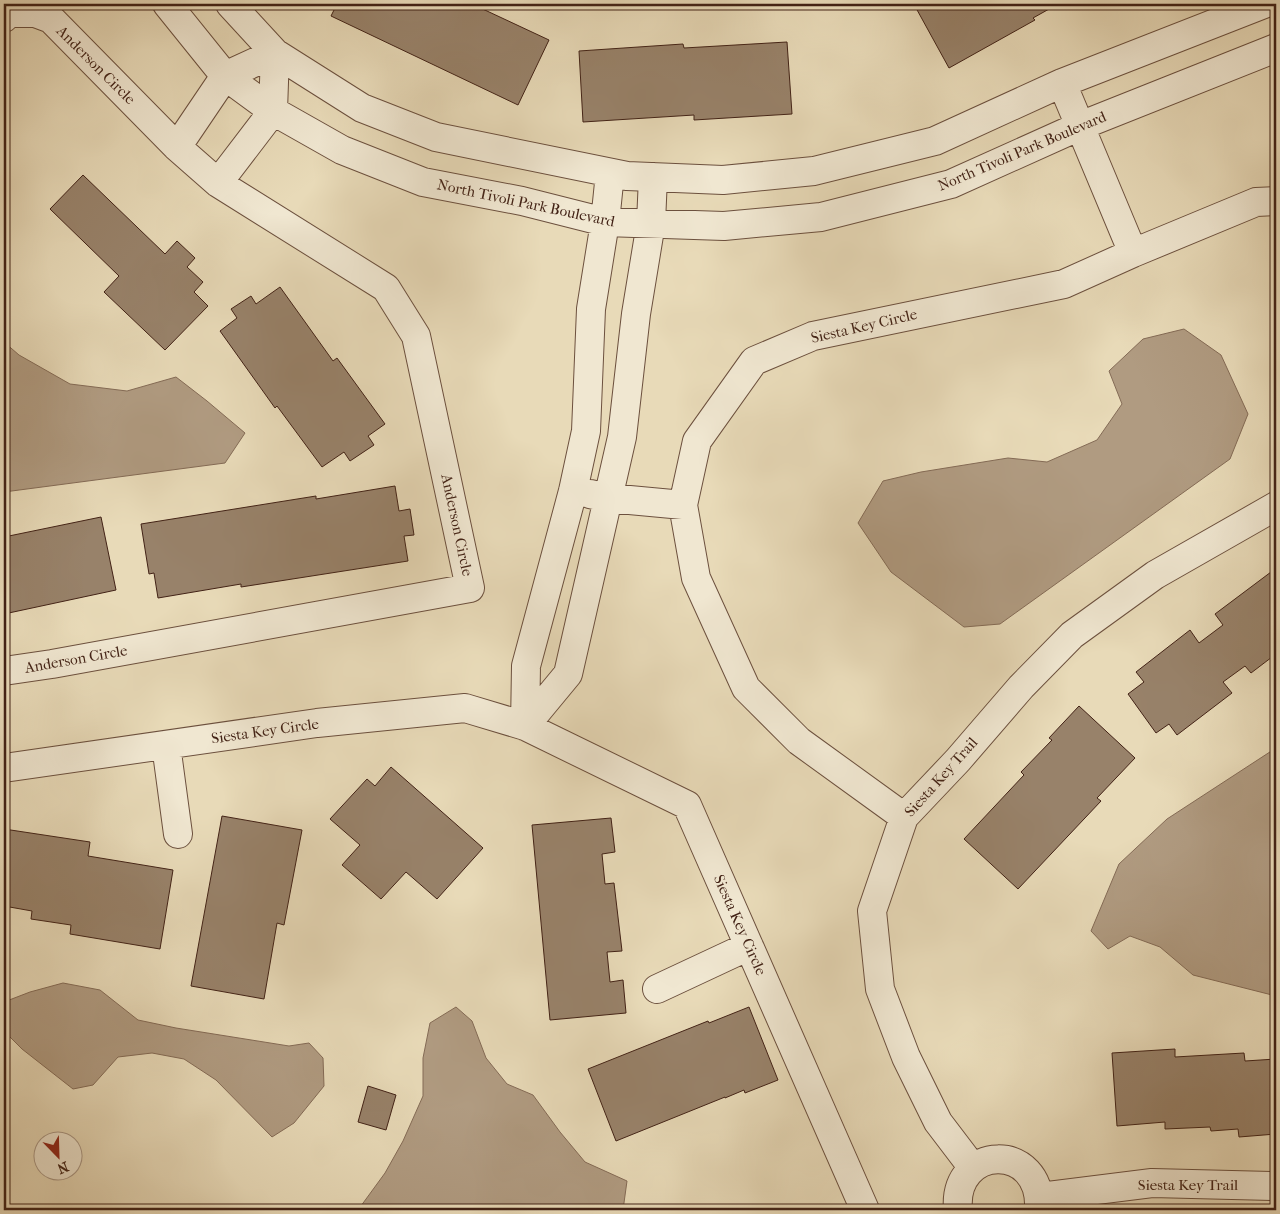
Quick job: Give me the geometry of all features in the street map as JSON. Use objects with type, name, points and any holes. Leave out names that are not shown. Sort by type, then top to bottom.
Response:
[{"type":"street","name":"North Tivoli Park Boulevard","points":[[167,4],[225,76],[273,111],[342,150],[423,182],[522,201],[605,222],[724,226],[821,216],[950,184],[1080,126],[1276,48]]},
{"type":"street","points":[[230,4],[274,53],[362,108],[436,137],[627,176],[723,180],[814,171],[936,141],[1062,84],[1264,4]]},
{"type":"street","name":"Anderson Circle","points":[[4,18],[9,13],[35,13],[51,19],[177,147],[218,184],[386,288],[416,336],[470,588],[52,664],[4,671]]},
{"type":"street","points":[[177,147],[225,76],[274,53]]},
{"type":"street","points":[[218,184],[273,111],[274,53]]},
{"type":"street","points":[[1062,84],[1133,253]]},
{"type":"street","points":[[525,726],[526,666],[573,491],[586,431],[591,309],[605,222],[610,173]]},
{"type":"street","points":[[525,726],[568,674],[622,437],[636,314],[650,223],[653,177]]},
{"type":"street","name":"Siesta Key Circle","points":[[904,817],[799,741],[746,688],[696,578],[683,504],[697,440],[754,361],[813,336],[1064,284],[1256,202],[1276,201]]},
{"type":"street","points":[[573,491],[608,498],[683,504]]},
{"type":"street","name":"Siesta Key Trail","points":[[973,1168],[938,1122],[906,1058],[880,990],[872,911],[904,817],[958,760],[1021,687],[1072,635],[1155,575],[1276,506]]},
{"type":"street","name":"Siesta Key Circle","points":[[4,768],[317,723],[465,708],[525,726],[687,805],[865,1210]]},
{"type":"street","points":[[166,745],[178,834]]},
{"type":"street","points":[[657,989],[749,946]]},
{"type":"street","points":[[958,1210],[959,1187],[965,1177],[973,1168],[984,1162],[996,1160],[1009,1161],[1020,1166],[1030,1174],[1037,1184],[1040,1203]]},
{"type":"street","name":"Siesta Key Trail","points":[[1040,1203],[1152,1183],[1276,1186]]},
{"type":"shaded area","points":[[1184,329],[1221,355],[1248,414],[1230,459],[1000,624],[964,627],[891,572],[858,523],[883,481],[921,472],[1008,458],[1047,462],[1097,440],[1122,404],[1109,371],[1143,339]]},
{"type":"shaded area","points":[[4,342],[19,355],[70,384],[127,391],[176,377],[245,433],[225,463],[4,492]]},
{"type":"shaded area","points":[[1276,748],[1276,996],[1193,975],[1160,947],[1130,936],[1108,949],[1091,931],[1119,864],[1167,819]]},
{"type":"shaded area","points":[[63,983],[100,990],[138,1020],[289,1046],[309,1043],[323,1058],[324,1086],[294,1123],[272,1137],[216,1080],[184,1059],[152,1053],[118,1057],[93,1085],[73,1089],[22,1049],[4,1031],[4,1002],[30,992]]},
{"type":"shaded area","points":[[456,1007],[472,1021],[486,1058],[507,1084],[533,1095],[585,1162],[627,1181],[623,1210],[358,1210],[385,1173],[403,1141],[423,1096],[423,1058],[430,1023]]},
{"type":"building","points":[[337,4],[472,4],[549,40],[518,105],[331,16]]},
{"type":"building","points":[[923,4],[1058,4],[1033,18],[1035,20],[949,68],[916,8]]},
{"type":"building","points":[[787,42],[792,114],[694,120],[694,115],[583,122],[579,51],[683,44],[684,48]]},
{"type":"building","points":[[83,175],[165,254],[177,241],[195,258],[187,267],[203,282],[194,292],[208,306],[165,350],[104,292],[119,276],[50,209]]},
{"type":"building","points":[[280,287],[333,361],[337,358],[385,424],[368,436],[374,445],[350,461],[344,452],[322,467],[277,406],[275,408],[220,331],[237,318],[231,309],[251,296],[256,304]]},
{"type":"building","points":[[395,486],[399,511],[410,509],[414,535],[404,536],[408,561],[241,587],[241,584],[158,598],[154,573],[149,574],[141,524],[316,496],[316,499]]},
{"type":"building","points":[[101,517],[116,590],[4,614],[4,537]]},
{"type":"building","points":[[1271,572],[1276,579],[1276,654],[1251,673],[1245,666],[1223,682],[1232,693],[1177,735],[1169,724],[1156,733],[1128,694],[1144,682],[1136,672],[1190,630],[1199,643],[1223,625],[1215,614]]},
{"type":"building","points":[[1079,706],[1135,758],[1097,798],[1101,801],[1018,889],[964,839],[1024,775],[1021,772],[1052,740],[1049,738]]},
{"type":"building","points":[[391,767],[483,848],[437,899],[406,872],[381,899],[342,865],[360,845],[330,819],[367,779],[375,786]]},
{"type":"building","points":[[222,816],[302,830],[284,925],[277,923],[264,999],[191,986]]},
{"type":"building","points":[[611,818],[615,852],[602,854],[605,884],[614,883],[622,951],[607,952],[610,982],[623,980],[626,1013],[550,1020],[532,825]]},
{"type":"building","points":[[4,829],[90,842],[88,856],[173,870],[160,949],[70,934],[71,925],[31,919],[32,911],[4,906]]},
{"type":"building","points":[[749,1007],[778,1080],[745,1093],[744,1090],[725,1097],[616,1141],[588,1069],[708,1021],[709,1023]]},
{"type":"building","points":[[1175,1049],[1175,1057],[1244,1053],[1245,1061],[1276,1059],[1276,1134],[1239,1137],[1238,1129],[1211,1131],[1210,1127],[1165,1129],[1165,1122],[1117,1126],[1112,1053]]},
{"type":"building","points":[[368,1086],[396,1095],[386,1130],[358,1122]]}]
